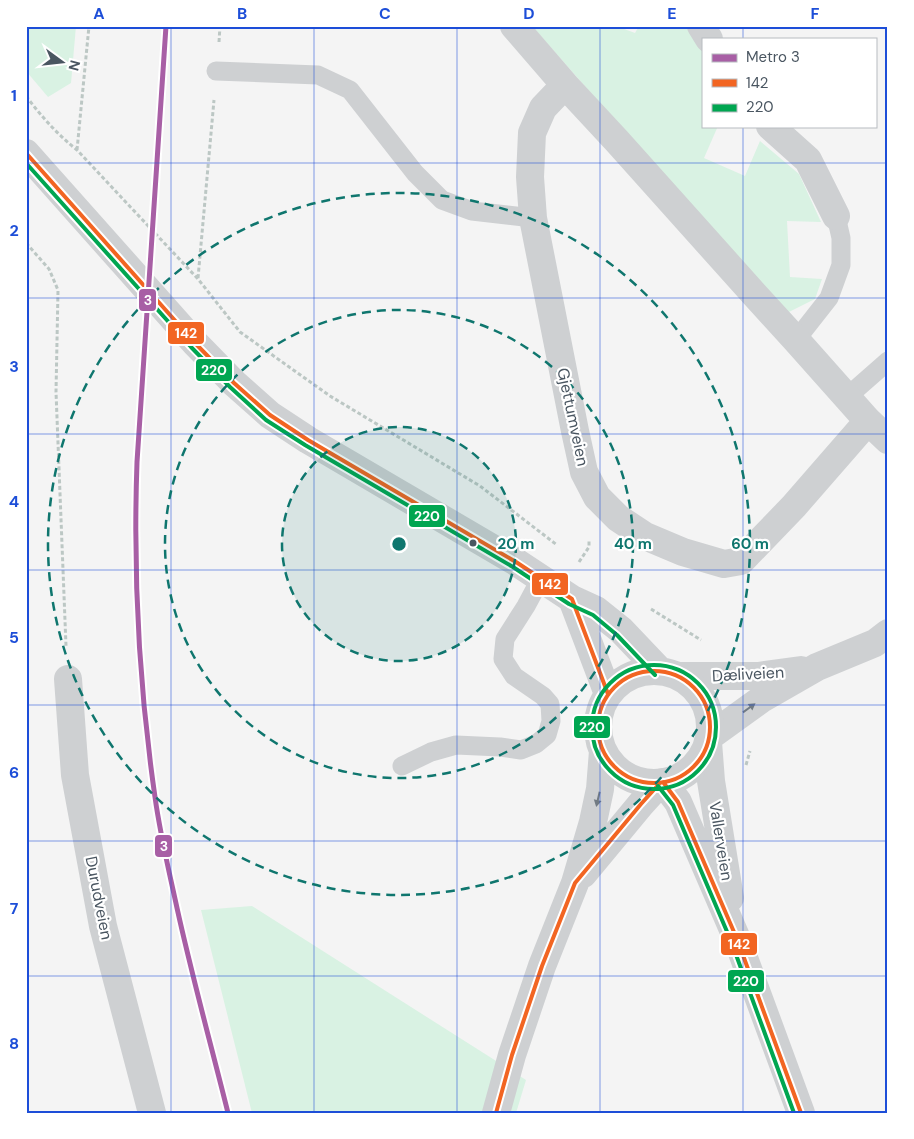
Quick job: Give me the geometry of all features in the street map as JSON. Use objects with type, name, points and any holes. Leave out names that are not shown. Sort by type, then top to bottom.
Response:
[{"type":"street","points":[[514,26],[868,421],[888,440]]},
{"type":"street","points":[[701,26],[708,38]]},
{"type":"street","name":"Gjettumveien","points":[[565,85],[543,108],[532,133],[530,176],[533,218],[584,472],[597,497],[618,518],[645,536],[683,552],[724,564],[741,561],[794,506],[868,421]]},
{"type":"street","points":[[772,128],[808,160],[836,216]]},
{"type":"street","points":[[26,153],[195,343],[234,383],[270,414],[308,440],[516,562],[572,599],[596,610],[622,630],[669,673],[698,691],[709,713],[709,739],[699,761],[683,775],[662,783],[641,804],[575,883]]},
{"type":"street","points":[[572,599],[608,694]]},
{"type":"street","name":"Dæliveien","points":[[709,739],[762,698],[817,667],[875,643],[888,632]]},
{"type":"street","name":"Dæliveien","points":[[669,673],[758,676],[817,667]]},
{"type":"street","points":[[496,1113],[512,1055],[542,966],[575,883],[593,822],[600,789],[603,751],[598,732],[599,712],[608,694],[622,680],[640,672],[669,673]]},
{"type":"street","name":"Durudveien","points":[[68,679],[75,775],[103,926],[152,1113]]},
{"type":"street","name":"Vallerveien","points":[[709,739],[711,781],[737,939]]},
{"type":"street","points":[[603,751],[616,770],[637,781],[662,783]]},
{"type":"street","name":"Vallerveien","points":[[662,783],[678,802],[737,939],[801,1113]]},
{"type":"lane","points":[[216,72],[318,76],[350,90],[414,173],[442,200],[472,211],[533,218]]},
{"type":"lane","points":[[796,340],[829,298],[842,265],[841,238],[836,216]]},
{"type":"lane","points":[[847,397],[888,361]]},
{"type":"lane","points":[[402,766],[432,752],[456,745],[520,750],[536,744],[547,734],[551,721],[550,704],[543,696],[514,676],[503,659],[505,639],[541,578]]},
{"type":"path","points":[[77,150],[89,26]]},
{"type":"path","points":[[198,279],[220,26]]},
{"type":"path","points":[[26,96],[40,114],[77,150],[198,279],[240,332],[330,396],[480,486],[564,550]]},
{"type":"path","points":[[26,243],[49,269],[58,290],[56,392],[68,679]]},
{"type":"path","points":[[579,562],[586,567]]},
{"type":"path","points":[[649,607],[704,642]]},
{"type":"path","points":[[746,767],[753,745]]},
{"type":"green space","points":[[26,26],[76,26],[71,83],[48,97],[26,71]]},
{"type":"green space","points":[[532,26],[616,26],[635,33],[639,26],[686,26],[702,48],[702,128],[717,128],[704,158],[745,176],[760,141],[799,174],[821,222],[787,221],[790,277],[822,279],[815,299],[785,314]]},
{"type":"green space","points":[[252,906],[526,1080],[516,1113],[252,1113],[201,910]]},
{"type":"metro line","name":"3","points":[[166,26],[137,462],[138,630],[149,755],[159,825],[195,985],[228,1113]]},
{"type":"transit line","name":"142","points":[[26,153],[195,343],[234,383],[270,415],[308,440],[516,562],[572,599],[608,694]]},
{"type":"transit line","name":"220","points":[[26,163],[191,347],[266,420],[305,445],[513,567],[569,604],[593,615],[617,635],[655,675]]},
{"type":"transit line","name":"220","points":[[654,665],[678,670],[698,683],[711,703],[716,727],[711,751],[698,771],[678,784],[654,789],[630,784],[610,771],[597,751],[592,727],[597,703],[610,683],[630,670],[654,665]]},
{"type":"transit line","name":"142","points":[[654,671],[675,675],[693,688],[706,706],[710,727],[706,748],[693,766],[675,779],[654,783],[633,779],[615,766],[602,748],[598,727],[602,706],[615,688],[633,675],[654,671]]},
{"type":"transit line","name":"142","points":[[663,782],[678,802],[737,939],[801,1113]]},
{"type":"transit line","name":"142","points":[[496,1113],[512,1055],[542,966],[575,883],[660,783]]},
{"type":"transit line","name":"220","points":[[658,786],[673,805],[731,941],[794,1113]]}]
